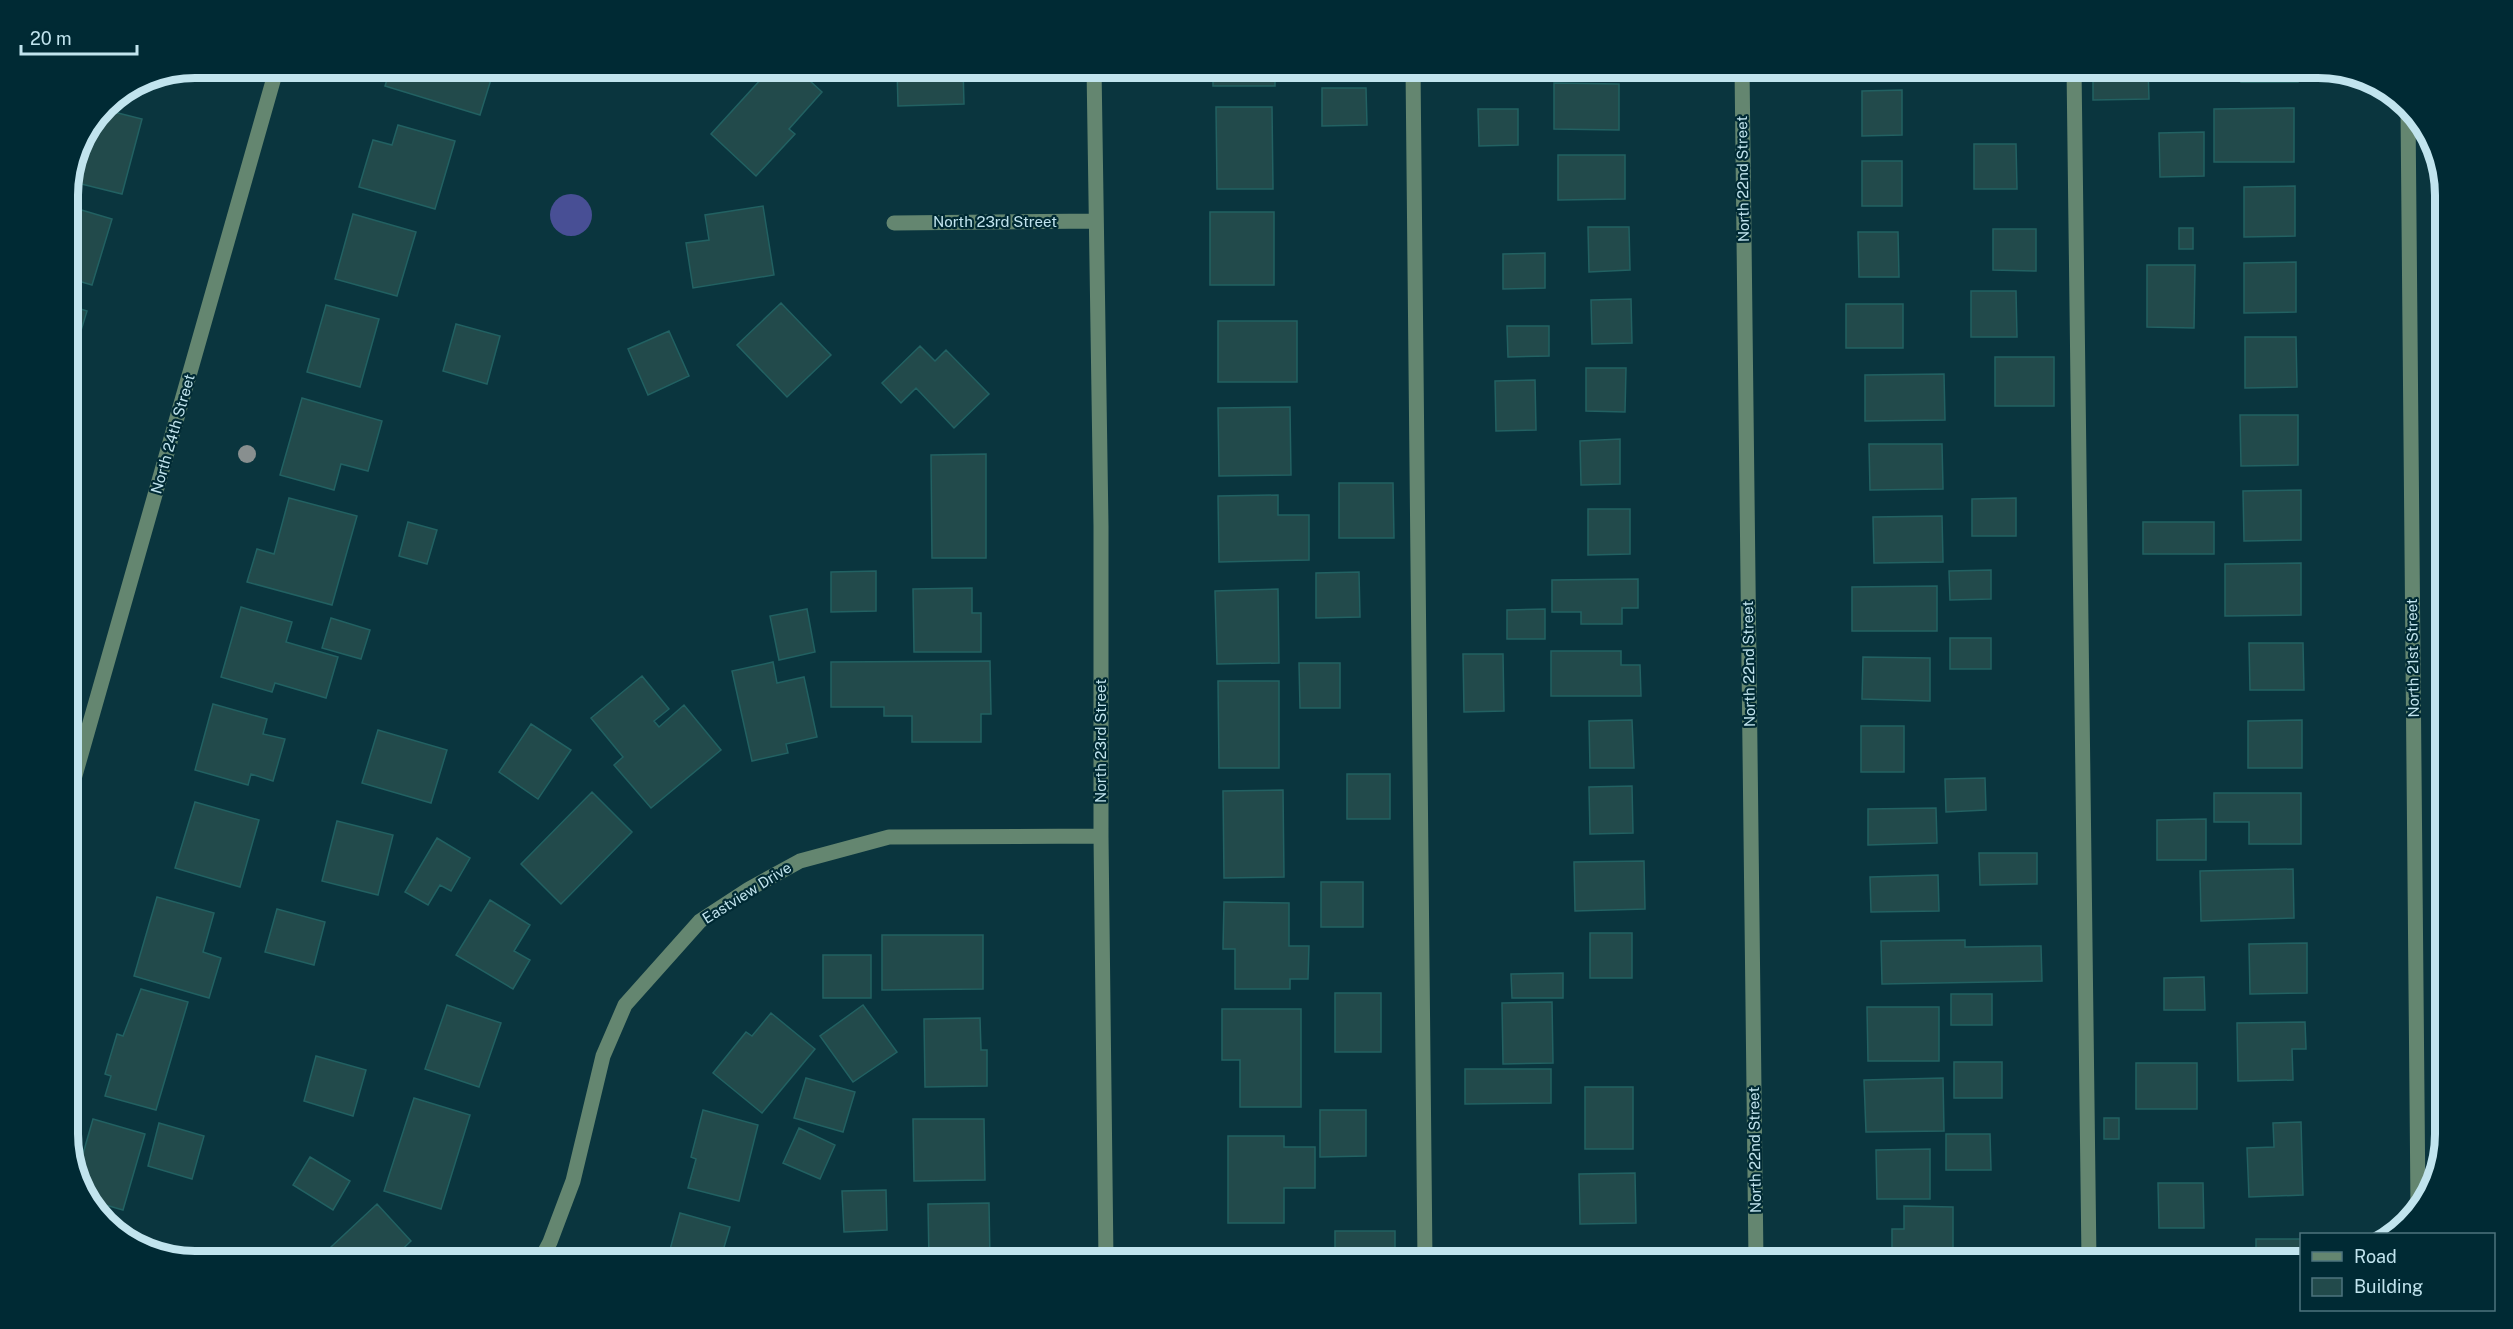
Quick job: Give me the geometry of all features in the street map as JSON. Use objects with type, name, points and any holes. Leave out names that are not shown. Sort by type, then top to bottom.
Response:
[{"type":"street","name":"North 24th Street","points":[[78,765],[274,78]]},
{"type":"street","name":"North 23rd Street","points":[[1094,78],[1101,526],[1101,836],[1106,1251]]},
{"type":"street","points":[[1413,78],[1425,1251]]},
{"type":"street","name":"North 22nd Street","points":[[1742,78],[1756,1251]]},
{"type":"street","points":[[2074,78],[2089,1251]]},
{"type":"street","name":"North 21st Street","points":[[2408,121],[2418,1194]]},
{"type":"street","name":"North 23rd Street","points":[[894,223],[1096,222]]},
{"type":"street","name":"Eastview Drive","points":[[546,1251],[573,1181],[603,1056],[625,1005],[700,921],[748,889],[800,861],[889,837],[1101,836]]},
{"type":"water","points":[[571,194],[586,200],[592,215],[586,230],[571,236],[556,230],[550,215],[556,200]]},
{"type":"building","points":[[388,78],[491,78],[480,115],[385,86]]},
{"type":"building","points":[[762,78],[807,78],[822,92],[789,129],[795,134],[756,176],[711,134]]},
{"type":"building","points":[[897,78],[963,78],[964,104],[898,106]]},
{"type":"building","points":[[1213,78],[1275,78],[1275,86],[1213,86]]},
{"type":"building","points":[[2093,78],[2148,78],[2149,99],[2093,100]]},
{"type":"building","points":[[2241,78],[2298,78],[2298,82],[2241,82]]},
{"type":"building","points":[[1554,83],[1619,84],[1619,130],[1554,129]]},
{"type":"building","points":[[1322,88],[1366,88],[1367,125],[1322,126]]},
{"type":"building","points":[[1902,90],[1902,135],[1862,136],[1862,91]]},
{"type":"building","points":[[1216,107],[1272,107],[1273,189],[1217,189]]},
{"type":"building","points":[[2294,108],[2294,162],[2214,162],[2214,109]]},
{"type":"building","points":[[1478,109],[1518,109],[1518,145],[1479,146]]},
{"type":"building","points":[[112,112],[142,119],[122,194],[79,183],[87,150],[98,130]]},
{"type":"building","points":[[398,125],[455,141],[435,209],[359,187],[373,140],[392,145]]},
{"type":"building","points":[[2204,132],[2204,176],[2160,177],[2159,133]]},
{"type":"building","points":[[1974,144],[2016,144],[2017,189],[1974,189]]},
{"type":"building","points":[[1558,155],[1625,155],[1625,199],[1558,200]]},
{"type":"building","points":[[1862,161],[1902,161],[1902,206],[1862,206]]},
{"type":"building","points":[[2295,186],[2295,236],[2244,237],[2244,187]]},
{"type":"building","points":[[763,206],[774,275],[693,288],[686,243],[709,240],[705,215]]},
{"type":"building","points":[[78,209],[112,219],[92,285],[78,281]]},
{"type":"building","points":[[1210,212],[1274,212],[1274,285],[1210,285]]},
{"type":"building","points":[[353,214],[416,232],[397,296],[335,279]]},
{"type":"building","points":[[1588,227],[1629,227],[1630,270],[1589,272]]},
{"type":"building","points":[[2179,228],[2193,228],[2193,249],[2179,249]]},
{"type":"building","points":[[1993,229],[2036,229],[2036,271],[1993,270]]},
{"type":"building","points":[[1858,232],[1898,232],[1899,277],[1859,277]]},
{"type":"building","points":[[1545,253],[1545,288],[1503,289],[1503,254]]},
{"type":"building","points":[[2296,262],[2296,312],[2244,313],[2244,263]]},
{"type":"building","points":[[2147,265],[2195,265],[2194,328],[2147,327]]},
{"type":"building","points":[[1971,291],[2016,291],[2017,337],[1971,337]]},
{"type":"building","points":[[1631,299],[1632,343],[1592,344],[1591,300]]},
{"type":"building","points":[[781,303],[831,355],[787,397],[737,345]]},
{"type":"building","points":[[1846,304],[1903,304],[1903,348],[1846,348]]},
{"type":"building","points":[[326,305],[379,319],[360,387],[307,372]]},
{"type":"building","points":[[78,308],[87,311],[78,340]]},
{"type":"building","points":[[1218,321],[1297,321],[1297,382],[1218,382]]},
{"type":"building","points":[[456,324],[500,336],[487,384],[443,371]]},
{"type":"building","points":[[1507,326],[1549,326],[1549,356],[1508,357]]},
{"type":"building","points":[[669,331],[689,376],[648,395],[628,349]]},
{"type":"building","points":[[2245,337],[2296,337],[2297,387],[2245,388]]},
{"type":"building","points":[[920,346],[935,361],[946,350],[989,394],[954,428],[916,388],[901,403],[882,383]]},
{"type":"building","points":[[1995,357],[2054,357],[2054,406],[1995,406]]},
{"type":"building","points":[[1586,368],[1626,368],[1625,412],[1586,411]]},
{"type":"building","points":[[1944,374],[1945,420],[1865,421],[1865,375]]},
{"type":"building","points":[[1535,380],[1536,430],[1496,431],[1495,381]]},
{"type":"building","points":[[302,398],[382,421],[368,471],[341,464],[334,490],[280,475]]},
{"type":"building","points":[[1290,407],[1291,475],[1219,476],[1218,408]]},
{"type":"building","points":[[2240,415],[2298,415],[2298,465],[2241,466]]},
{"type":"building","points":[[1620,439],[1620,484],[1581,485],[1580,441]]},
{"type":"building","points":[[1869,444],[1942,444],[1943,489],[1870,490]]},
{"type":"building","points":[[986,454],[986,558],[932,558],[931,455]]},
{"type":"building","points":[[1339,483],[1393,483],[1394,538],[1339,538]]},
{"type":"building","points":[[2301,490],[2301,540],[2244,541],[2243,491]]},
{"type":"building","points":[[1278,495],[1278,515],[1309,515],[1309,560],[1219,562],[1218,496]]},
{"type":"building","points":[[289,498],[357,516],[332,605],[247,582],[257,549],[274,554]]},
{"type":"building","points":[[2016,498],[2016,536],[1972,536],[1972,499]]},
{"type":"building","points":[[1588,509],[1630,509],[1630,554],[1588,555]]},
{"type":"building","points":[[1942,516],[1943,562],[1874,563],[1873,517]]},
{"type":"building","points":[[408,522],[437,530],[427,564],[399,556]]},
{"type":"building","points":[[2143,522],[2214,522],[2214,554],[2143,554]]},
{"type":"building","points":[[2301,563],[2301,615],[2225,616],[2225,564]]},
{"type":"building","points":[[1991,570],[1991,599],[1950,600],[1949,571]]},
{"type":"building","points":[[876,571],[876,611],[831,612],[831,572]]},
{"type":"building","points":[[1359,572],[1360,617],[1316,618],[1316,573]]},
{"type":"building","points":[[1638,579],[1638,608],[1622,608],[1622,624],[1581,624],[1581,612],[1552,612],[1552,580]]},
{"type":"building","points":[[1937,586],[1937,631],[1852,631],[1852,587]]},
{"type":"building","points":[[972,588],[972,613],[981,613],[981,652],[914,652],[913,589]]},
{"type":"building","points":[[1278,589],[1279,663],[1217,664],[1215,591]]},
{"type":"building","points":[[241,607],[292,622],[286,642],[338,657],[326,698],[275,683],[272,692],[221,677]]},
{"type":"building","points":[[807,609],[815,652],[779,660],[770,616]]},
{"type":"building","points":[[1545,609],[1545,639],[1507,639],[1507,610]]},
{"type":"building","points":[[331,618],[370,630],[361,659],[322,648]]},
{"type":"building","points":[[1950,638],[1991,638],[1991,669],[1950,669]]},
{"type":"building","points":[[2249,643],[2303,643],[2304,690],[2250,690]]},
{"type":"building","points":[[1551,651],[1621,651],[1621,665],[1640,665],[1641,696],[1551,696]]},
{"type":"building","points":[[1463,654],[1503,654],[1504,711],[1464,712]]},
{"type":"building","points":[[1863,657],[1930,658],[1930,701],[1862,699]]},
{"type":"building","points":[[990,661],[991,714],[981,714],[981,742],[912,742],[912,716],[884,716],[884,707],[831,707],[831,662]]},
{"type":"building","points":[[773,662],[777,683],[804,677],[817,737],[786,744],[788,753],[752,761],[732,671]]},
{"type":"building","points":[[1299,663],[1340,663],[1340,708],[1300,708]]},
{"type":"building","points":[[642,676],[669,709],[654,721],[659,727],[684,705],[721,750],[651,808],[614,765],[623,757],[591,718]]},
{"type":"building","points":[[1218,681],[1279,681],[1279,768],[1219,768]]},
{"type":"building","points":[[213,704],[267,719],[263,734],[285,739],[273,781],[251,774],[248,785],[195,770]]},
{"type":"building","points":[[1632,720],[1634,768],[1590,768],[1589,721]]},
{"type":"building","points":[[2302,720],[2302,768],[2248,768],[2248,721]]},
{"type":"building","points":[[531,724],[571,750],[538,799],[499,772]]},
{"type":"building","points":[[1861,726],[1904,726],[1904,772],[1861,772]]},
{"type":"building","points":[[378,730],[447,750],[431,803],[362,783]]},
{"type":"building","points":[[1347,774],[1390,774],[1390,819],[1347,819]]},
{"type":"building","points":[[1985,778],[1986,810],[1946,812],[1945,779]]},
{"type":"building","points":[[1632,786],[1633,833],[1590,834],[1589,787]]},
{"type":"building","points":[[1283,790],[1284,877],[1224,878],[1223,791]]},
{"type":"building","points":[[592,792],[632,832],[561,904],[521,864]]},
{"type":"building","points":[[2214,793],[2301,793],[2301,844],[2249,844],[2249,822],[2214,822]]},
{"type":"building","points":[[195,802],[259,820],[240,887],[175,868]]},
{"type":"building","points":[[1936,808],[1937,843],[1868,845],[1868,809]]},
{"type":"building","points":[[2206,819],[2206,860],[2157,860],[2157,820]]},
{"type":"building","points":[[337,821],[393,835],[378,895],[322,881]]},
{"type":"building","points":[[437,838],[470,858],[451,891],[440,885],[428,905],[405,892]]},
{"type":"building","points":[[1979,853],[2037,853],[2037,884],[1980,885]]},
{"type":"building","points":[[1644,861],[1645,909],[1575,911],[1574,862]]},
{"type":"building","points":[[2293,869],[2294,918],[2201,921],[2200,871]]},
{"type":"building","points":[[1938,875],[1939,911],[1871,912],[1870,877]]},
{"type":"building","points":[[1321,882],[1363,882],[1363,927],[1321,927]]},
{"type":"building","points":[[157,897],[214,913],[203,952],[221,958],[209,998],[134,976]]},
{"type":"building","points":[[490,900],[530,925],[514,951],[530,960],[513,989],[456,955]]},
{"type":"building","points":[[1224,902],[1289,903],[1289,946],[1309,946],[1308,979],[1290,979],[1290,989],[1235,989],[1235,949],[1223,949]]},
{"type":"building","points":[[277,909],[325,922],[314,965],[265,952]]},
{"type":"building","points":[[1590,933],[1632,933],[1632,978],[1590,978]]},
{"type":"building","points":[[882,935],[983,935],[983,989],[882,990]]},
{"type":"building","points":[[1965,940],[1965,947],[2041,946],[2042,981],[1882,984],[1881,941]]},
{"type":"building","points":[[2307,943],[2307,993],[2250,994],[2249,944]]},
{"type":"building","points":[[823,955],[871,955],[871,998],[823,998]]},
{"type":"building","points":[[1563,973],[1563,998],[1512,998],[1511,974]]},
{"type":"building","points":[[2204,977],[2205,1010],[2164,1010],[2164,978]]},
{"type":"building","points":[[141,989],[188,1002],[156,1110],[105,1096],[111,1076],[105,1074],[117,1034],[123,1036]]},
{"type":"building","points":[[1335,993],[1381,993],[1381,1052],[1335,1052]]},
{"type":"building","points":[[1951,994],[1992,994],[1992,1025],[1951,1025]]},
{"type":"building","points":[[1552,1002],[1553,1063],[1503,1064],[1502,1003]]},
{"type":"building","points":[[447,1005],[501,1023],[479,1087],[425,1069]]},
{"type":"building","points":[[863,1005],[897,1052],[853,1082],[820,1036]]},
{"type":"building","points":[[1867,1007],[1939,1007],[1939,1061],[1868,1061]]},
{"type":"building","points":[[1222,1009],[1301,1009],[1301,1107],[1240,1107],[1240,1060],[1222,1060]]},
{"type":"building","points":[[771,1013],[815,1049],[762,1113],[713,1073],[746,1032],[752,1036]]},
{"type":"building","points":[[980,1018],[981,1050],[987,1050],[987,1086],[925,1087],[924,1019]]},
{"type":"building","points":[[2305,1022],[2306,1049],[2292,1049],[2293,1080],[2238,1081],[2237,1023]]},
{"type":"building","points":[[316,1056],[366,1070],[353,1116],[304,1101]]},
{"type":"building","points":[[1954,1062],[2002,1062],[2002,1098],[1954,1098]]},
{"type":"building","points":[[2136,1063],[2197,1063],[2197,1109],[2136,1109]]},
{"type":"building","points":[[1465,1069],[1551,1069],[1551,1103],[1465,1104]]},
{"type":"building","points":[[806,1078],[855,1092],[843,1132],[794,1118]]},
{"type":"building","points":[[1943,1078],[1944,1131],[1866,1132],[1864,1080]]},
{"type":"building","points":[[1585,1087],[1633,1087],[1633,1149],[1585,1149]]},
{"type":"building","points":[[414,1098],[470,1115],[441,1209],[384,1191]]},
{"type":"building","points":[[703,1110],[758,1125],[739,1201],[688,1188],[696,1159],[691,1157]]},
{"type":"building","points":[[1320,1110],[1366,1110],[1366,1156],[1320,1157]]},
{"type":"building","points":[[2104,1118],[2119,1118],[2119,1139],[2104,1139]]},
{"type":"building","points":[[93,1119],[145,1134],[123,1210],[102,1204],[90,1186],[81,1161]]},
{"type":"building","points":[[913,1119],[984,1119],[985,1180],[914,1181]]},
{"type":"building","points":[[2301,1122],[2303,1195],[2249,1197],[2247,1148],[2274,1147],[2273,1123]]},
{"type":"building","points":[[159,1123],[204,1136],[192,1179],[148,1166]]},
{"type":"building","points":[[799,1128],[835,1145],[820,1179],[783,1163]]},
{"type":"building","points":[[1946,1134],[1990,1134],[1991,1170],[1946,1170]]},
{"type":"building","points":[[1228,1136],[1284,1136],[1284,1147],[1315,1147],[1315,1188],[1284,1188],[1284,1223],[1228,1223]]},
{"type":"building","points":[[1930,1149],[1930,1199],[1877,1199],[1876,1150]]},
{"type":"building","points":[[310,1157],[350,1181],[333,1210],[293,1185]]},
{"type":"building","points":[[1635,1173],[1636,1223],[1580,1224],[1579,1174]]},
{"type":"building","points":[[2158,1183],[2203,1183],[2204,1228],[2159,1228]]},
{"type":"building","points":[[886,1190],[887,1230],[844,1232],[842,1191]]},
{"type":"building","points":[[989,1203],[990,1251],[929,1251],[928,1204]]},
{"type":"building","points":[[377,1204],[411,1241],[400,1251],[327,1251]]},
{"type":"building","points":[[1904,1206],[1953,1207],[1953,1251],[1892,1251],[1892,1229],[1904,1229]]},
{"type":"building","points":[[680,1213],[730,1227],[723,1251],[670,1251]]},
{"type":"building","points":[[1335,1231],[1395,1231],[1395,1251],[1335,1251]]},
{"type":"building","points":[[2256,1239],[2300,1239],[2300,1251],[2256,1251]]},
{"type":"building","points":[[1222,1250],[1285,1250],[1285,1251]]},
{"type":"building","points":[[1583,1250],[1634,1250],[1634,1251]]}]
